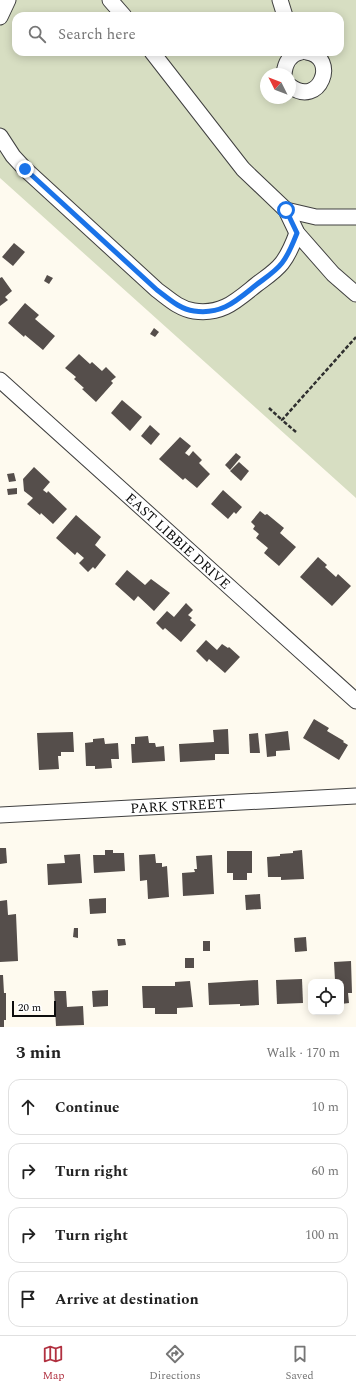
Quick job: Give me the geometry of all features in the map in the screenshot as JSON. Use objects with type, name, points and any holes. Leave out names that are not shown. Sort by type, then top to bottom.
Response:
[{"type":"street","points":[[0,17],[8,0]]},
{"type":"street","points":[[110,0],[120,12]]},
{"type":"street","points":[[280,0],[284,12]]},
{"type":"street","points":[[155,56],[244,169],[286,210],[297,233],[333,274],[356,294]]},
{"type":"street","points":[[284,68],[291,56]]},
{"type":"street","points":[[296,90],[303,92],[309,91],[320,84],[324,72],[323,66],[317,56]]},
{"type":"street","points":[[0,136],[13,156],[25,169],[157,290],[175,304],[192,311],[205,312],[219,310],[232,304],[282,263],[290,251],[297,233]]},
{"type":"street","points":[[286,210],[316,217],[356,217]]},
{"type":"street","name":"EAST LIBBIE DRIVE","points":[[0,380],[356,701]]},
{"type":"street","name":"PARK STREET","points":[[0,815],[356,796]]},
{"type":"path","points":[[282,420],[356,337]]},
{"type":"path","points":[[269,408],[296,432]]},
{"type":"green space","points":[[0,0],[356,0],[356,498],[0,178]]},
{"type":"building","points":[[14,243],[25,252],[13,266],[2,257]]},
{"type":"building","points":[[47,275],[53,278],[49,284],[44,281]]},
{"type":"building","points":[[2,277],[12,291],[5,297],[8,300],[0,306],[0,278]]},
{"type":"building","points":[[25,303],[39,315],[35,319],[55,336],[43,350],[25,335],[24,337],[8,323]]},
{"type":"building","points":[[154,328],[159,332],[155,337],[150,334]]},
{"type":"building","points":[[79,354],[90,364],[92,362],[102,371],[106,367],[116,377],[111,381],[113,383],[96,402],[74,379],[76,377],[65,368]]},
{"type":"building","points":[[122,400],[142,417],[130,431],[111,413]]},
{"type":"building","points":[[150,425],[160,434],[151,445],[141,436]]},
{"type":"building","points":[[180,437],[191,446],[185,453],[189,456],[193,451],[202,460],[199,463],[210,474],[197,488],[185,478],[183,480],[159,459]]},
{"type":"building","points":[[236,453],[241,457],[230,470],[225,465]]},
{"type":"building","points":[[239,462],[249,471],[241,481],[230,471]]},
{"type":"building","points":[[34,467],[50,482],[43,490],[47,493],[48,491],[67,509],[53,524],[41,513],[40,515],[27,504],[33,498],[24,491],[23,479]]},
{"type":"building","points":[[14,473],[16,481],[9,482],[7,474]]},
{"type":"building","points":[[17,488],[17,494],[8,495],[7,489]]},
{"type":"building","points":[[223,490],[242,507],[236,514],[234,512],[228,519],[211,504]]},
{"type":"building","points":[[260,511],[265,515],[267,514],[284,528],[280,533],[296,547],[279,566],[264,553],[268,548],[256,538],[259,534],[253,529],[255,526],[251,522]]},
{"type":"building","points":[[76,515],[101,537],[95,545],[106,555],[95,569],[93,567],[88,572],[79,563],[84,558],[77,552],[75,555],[56,538]]},
{"type":"building","points":[[318,557],[327,565],[325,567],[336,577],[338,574],[351,586],[332,606],[300,577]]},
{"type":"building","points":[[127,570],[145,585],[151,579],[170,593],[154,611],[138,596],[134,601],[115,584]]},
{"type":"building","points":[[186,603],[193,610],[188,615],[192,618],[190,620],[196,625],[181,642],[165,628],[163,630],[156,623],[167,611],[174,617]]},
{"type":"building","points":[[206,640],[217,650],[222,644],[228,648],[229,647],[240,657],[225,673],[209,659],[207,662],[196,651]]},
{"type":"building","points":[[314,719],[329,728],[327,731],[348,745],[339,760],[303,738]]},
{"type":"building","points":[[228,729],[229,754],[215,754],[215,760],[180,762],[179,744],[214,742],[213,730]]},
{"type":"building","points":[[288,731],[290,750],[276,751],[276,756],[267,757],[265,734]]},
{"type":"building","points":[[73,732],[74,752],[61,752],[61,756],[58,756],[59,769],[39,770],[37,733]]},
{"type":"building","points":[[258,733],[260,753],[250,753],[249,734]]},
{"type":"building","points":[[148,736],[149,743],[155,743],[156,747],[164,746],[165,761],[132,763],[131,744],[135,744],[135,737]]},
{"type":"building","points":[[104,738],[105,744],[118,743],[119,759],[111,759],[112,768],[95,769],[95,766],[86,766],[85,743],[93,742],[93,739]]},
{"type":"building","points":[[0,848],[6,848],[7,863],[0,864]]},
{"type":"building","points":[[105,850],[113,850],[113,853],[124,853],[125,871],[94,873],[93,855],[105,855]]},
{"type":"building","points":[[302,850],[304,879],[281,880],[281,877],[268,877],[267,857],[280,856],[280,854],[293,853],[293,851]]},
{"type":"building","points":[[227,851],[252,851],[252,873],[247,873],[247,880],[233,880],[233,873],[227,873]]},
{"type":"building","points":[[80,854],[82,883],[48,885],[47,864],[65,863],[64,855]]},
{"type":"building","points":[[155,854],[156,863],[162,863],[162,867],[167,866],[169,897],[148,899],[147,880],[140,881],[139,855]]},
{"type":"building","points":[[212,855],[214,894],[183,896],[182,873],[195,872],[194,869],[197,869],[196,856]]},
{"type":"building","points":[[260,894],[261,909],[246,910],[245,895]]},
{"type":"building","points":[[106,898],[106,913],[90,914],[89,899]]},
{"type":"building","points":[[7,900],[8,915],[16,914],[18,961],[0,962],[0,901]]},
{"type":"building","points":[[74,928],[78,928],[78,938],[73,937]]},
{"type":"building","points":[[306,937],[307,951],[295,952],[294,938]]},
{"type":"building","points":[[117,939],[125,939],[126,945],[118,946]]},
{"type":"building","points":[[203,941],[210,941],[210,951],[203,951]]},
{"type":"building","points":[[185,958],[194,958],[194,968],[185,968]]},
{"type":"building","points":[[351,961],[352,993],[348,993],[349,1003],[344,1004],[344,979],[335,979],[334,962]]},
{"type":"building","points":[[0,975],[3,975],[4,993],[6,993],[6,1020],[4,1020],[4,1027],[0,1027]]},
{"type":"building","points":[[302,979],[303,1003],[277,1004],[276,980]]},
{"type":"building","points":[[258,980],[259,1005],[209,1005],[208,983]]},
{"type":"building","points":[[190,981],[193,1007],[177,1008],[177,1014],[155,1014],[155,1008],[143,1008],[142,986],[175,986],[175,982]]},
{"type":"building","points":[[108,990],[108,1006],[93,1007],[92,991]]},
{"type":"building","points":[[54,991],[66,991],[67,1007],[83,1006],[84,1025],[56,1026]]},
{"type":"route","points":[[25,169],[157,290],[175,304],[192,311],[205,312],[219,310],[232,304],[282,263],[290,251],[297,233],[286,210]]}]
